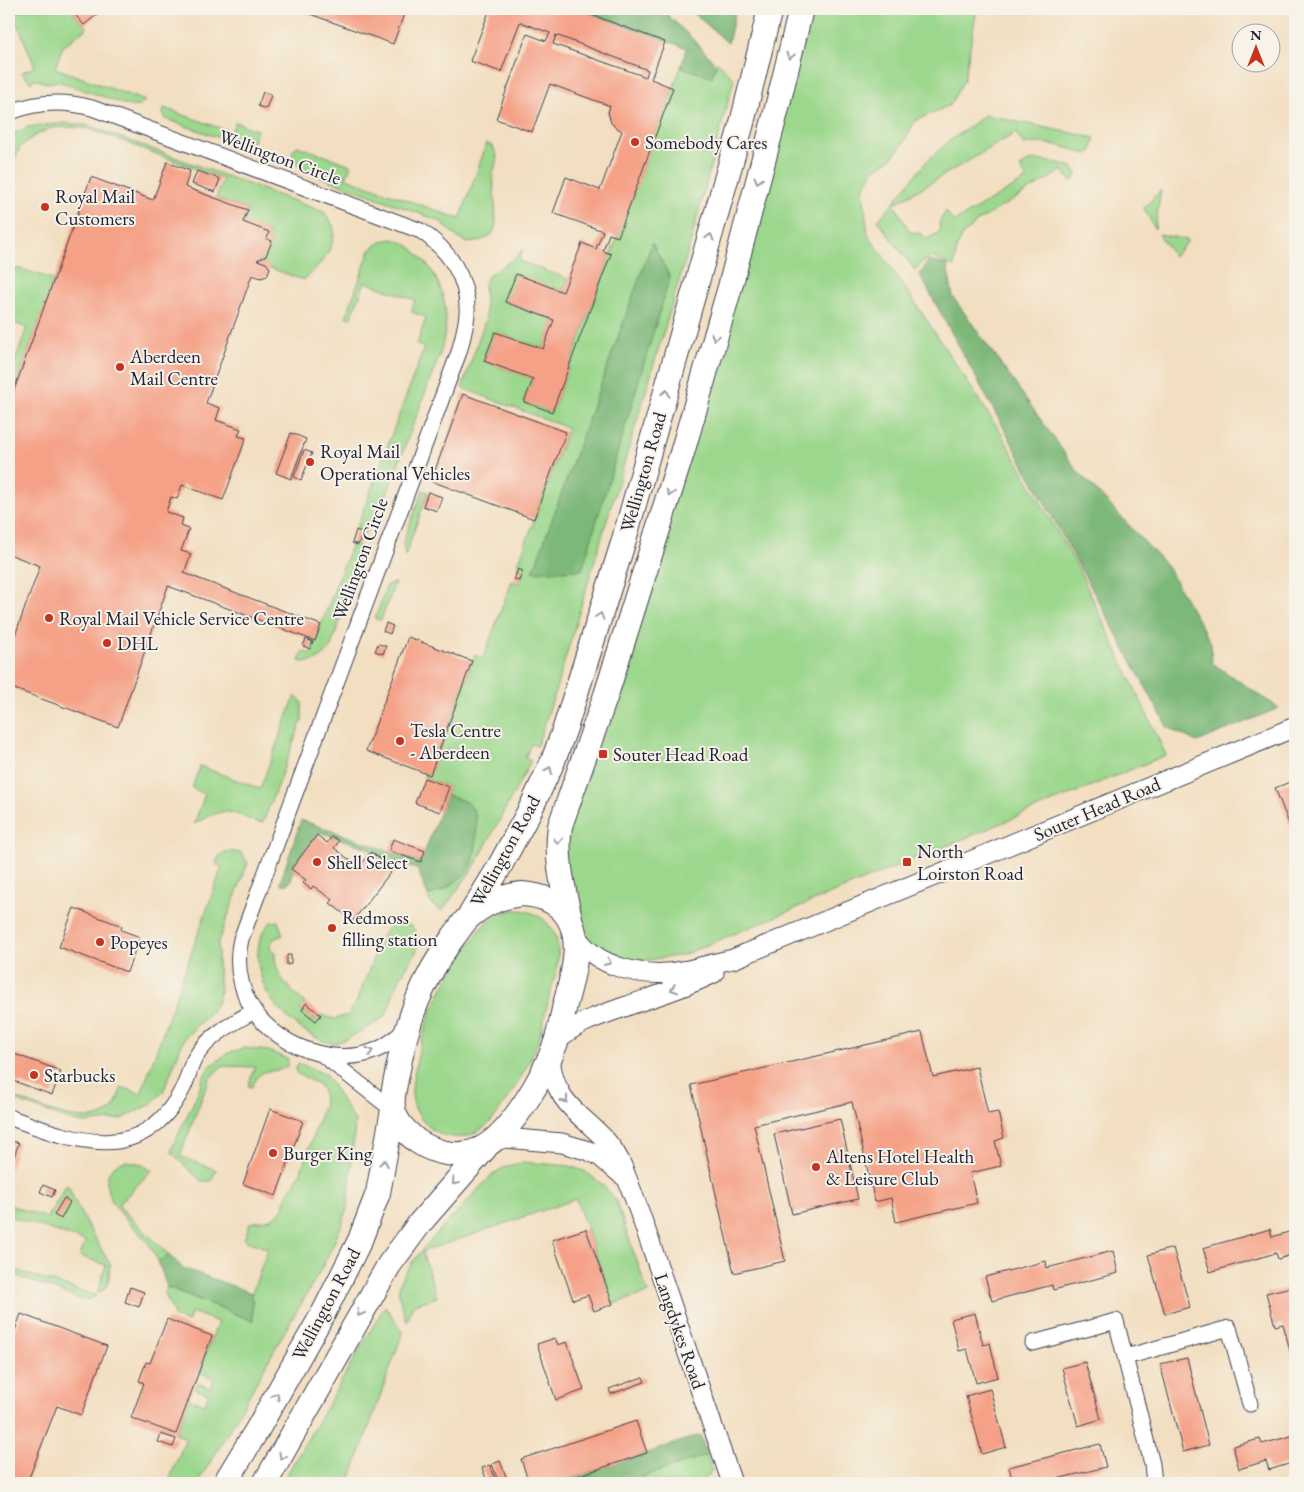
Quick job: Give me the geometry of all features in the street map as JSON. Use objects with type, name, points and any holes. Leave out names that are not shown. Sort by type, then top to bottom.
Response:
[{"type":"main road","name":"Wellington Road","points":[[225,1483],[258,1430],[324,1312],[358,1246],[373,1210],[378,1193],[393,1110],[394,1092],[408,1024],[418,995],[445,949],[469,917],[497,871],[530,810],[565,728],[626,533],[742,123],[770,9]]},
{"type":"main road","name":"Wellington Road","points":[[265,1483],[389,1265],[420,1222],[521,1108],[540,1078],[553,1048],[572,976],[574,956],[572,927],[559,858],[560,826],[609,686],[682,453],[732,278],[801,9]]},
{"type":"main road","points":[[469,917],[494,900],[522,894],[541,897],[550,901],[564,913],[572,927]]},
{"type":"main road","points":[[393,1110],[397,1120],[408,1133],[422,1144],[440,1152],[469,1153],[489,1144]]},
{"type":"street","name":"Wellington Circle","points":[[9,113],[48,103],[66,103],[83,106],[412,227],[431,238],[451,259],[458,270],[467,302],[467,313],[459,352],[238,953],[239,976],[254,1011],[264,1023],[277,1033],[307,1050],[334,1057],[354,1056],[374,1050],[394,1040],[408,1024]]},
{"type":"street","name":"Souter Head Road","points":[[572,927],[583,945],[596,956],[613,965],[633,970],[669,973],[733,959],[1295,727]]},
{"type":"street","name":"Souter Head Road","points":[[553,1048],[568,1030],[581,1023],[701,979],[733,959]]},
{"type":"street","points":[[9,1117],[53,1133],[90,1142],[112,1142],[140,1134],[153,1126],[167,1112],[182,1090],[194,1059],[203,1047],[230,1025],[254,1011]]},
{"type":"street","name":"Langdykes Road","points":[[553,1048],[553,1075],[560,1094],[572,1109],[613,1150],[626,1179],[640,1214],[732,1483]]},
{"type":"street","name":"Wellington Circle","points":[[323,1055],[393,1110]]},
{"type":"street","name":"Langdykes Road","points":[[489,1144],[505,1138],[517,1138],[552,1142],[580,1148],[598,1155],[626,1179]]},
{"type":"street","points":[[1033,1343],[1116,1321],[1152,1464],[1154,1483]]},
{"type":"street","points":[[1126,1357],[1229,1328],[1250,1404]]},
{"type":"green space","points":[[27,9],[70,9],[87,28],[63,46],[55,68],[145,101],[139,106],[129,106],[58,81],[47,83],[34,79],[31,83],[22,72],[35,67],[18,25],[9,29],[9,16]]},
{"type":"green space","points":[[578,9],[661,9],[698,44],[716,65],[712,77],[681,67],[687,48]]},
{"type":"green space","points":[[689,9],[736,9],[728,43]]},
{"type":"green space","points":[[801,9],[977,9],[964,80],[950,105],[915,121],[904,142],[891,159],[873,170],[863,191],[868,235],[1001,433],[1077,566],[1166,755],[683,955],[613,965],[596,956],[565,895],[559,858]]},
{"type":"green space","points":[[717,61],[734,79],[688,251],[553,699],[537,746],[531,744],[525,758],[531,761],[476,864],[442,911],[431,904],[428,896],[447,889],[471,866],[463,801],[446,795],[449,787],[424,778],[425,773],[430,774],[475,655],[483,658],[512,581],[519,583],[524,570],[517,567],[568,428],[462,388],[486,318],[484,283],[489,275],[514,259],[523,249],[519,261],[568,279],[563,292],[516,275],[506,302],[554,320],[543,349],[495,332],[484,361],[533,379],[524,402],[552,412],[681,67],[712,77]]},
{"type":"green space","points":[[164,108],[231,132],[235,122],[257,130],[253,142],[233,143],[166,119],[163,114]]},
{"type":"green space","points":[[985,115],[1095,138],[1091,152],[1086,154],[1048,144],[1024,145],[1016,133],[894,204],[910,232],[919,233],[927,239],[940,232],[939,223],[946,211],[954,222],[1027,179],[1020,167],[1030,161],[1059,163],[1072,167],[1077,174],[1075,179],[1070,181],[1063,170],[978,221],[962,236],[957,247],[954,267],[932,257],[922,262],[915,270],[878,221],[927,161],[948,142]]},
{"type":"green space","points":[[64,123],[87,125],[324,212],[333,226],[333,241],[330,249],[320,264],[303,280],[270,268],[266,263],[257,260],[266,255],[272,241],[267,239],[269,232],[243,222],[248,210],[216,198],[223,179],[87,128],[51,128],[34,136],[20,147],[9,172],[9,135],[28,127]]},
{"type":"green space","points":[[487,143],[493,147],[497,159],[493,173],[495,229],[485,239],[468,243],[458,238],[440,221],[302,170],[292,152],[297,146],[351,165],[346,178],[460,219]]},
{"type":"green space","points":[[1161,190],[1155,229],[1144,208]]},
{"type":"green space","points":[[1159,234],[1187,240],[1187,242],[1174,257]]},
{"type":"green space","points":[[392,239],[400,241],[411,248],[430,268],[441,291],[444,303],[446,315],[445,328],[440,354],[380,512],[369,522],[365,533],[356,530],[424,348],[417,345],[426,317],[411,312],[415,300],[365,282],[351,318],[346,317],[370,250],[382,241]]},
{"type":"green space","points":[[652,243],[670,277],[582,570],[533,572]]},
{"type":"green space","points":[[928,261],[947,265],[953,297],[1076,469],[1166,565],[1211,643],[1212,663],[1279,708],[1197,742],[1168,728],[920,275]]},
{"type":"green space","points":[[16,269],[22,269],[54,280],[9,404],[9,377],[27,328],[9,321],[9,275]]},
{"type":"green space","points":[[423,490],[428,492],[405,556],[403,542]]},
{"type":"green space","points":[[352,543],[358,545],[357,575],[330,649],[316,660],[308,662],[299,661],[303,651],[310,654]]},
{"type":"green space","points":[[395,583],[381,620],[375,619],[387,585]]},
{"type":"green space","points":[[295,696],[302,702],[302,720],[263,823],[232,813],[219,812],[194,824],[205,794],[192,788],[200,766],[260,789]]},
{"type":"green space","points":[[446,795],[468,803],[473,809],[477,837],[471,866],[457,881],[446,888],[428,896],[418,870],[403,863],[387,862],[368,848],[320,832],[292,869],[294,871],[290,882],[284,885],[280,883],[301,820],[421,862]]},
{"type":"green space","points":[[231,851],[241,853],[248,863],[218,942],[219,999],[214,1008],[184,1039],[163,1092],[151,1104],[121,1119],[84,1123],[72,1121],[9,1098],[9,1095],[47,1110],[89,1118],[102,1115],[112,1109],[122,1087],[141,1094],[222,867],[216,864],[217,861],[223,853]]},
{"type":"green space","points":[[516,910],[533,913],[540,917],[551,928],[557,944],[558,959],[556,971],[540,1036],[525,1070],[493,1119],[481,1129],[467,1136],[447,1136],[438,1133],[422,1120],[413,1102],[413,1083],[423,1036],[435,1003],[451,973],[482,927],[497,915]]},
{"type":"green space","points":[[278,921],[283,935],[275,938],[270,944],[271,950],[275,951],[279,974],[293,992],[305,1003],[300,1009],[315,1021],[321,1015],[334,1019],[348,1015],[358,999],[381,938],[391,923],[400,923],[412,927],[417,933],[418,948],[401,976],[386,1016],[354,1035],[335,1043],[328,1043],[318,1039],[292,1021],[276,1006],[268,994],[259,966],[258,956],[261,938],[271,922]]},
{"type":"green space","points":[[245,1048],[268,1051],[288,1059],[288,1065],[283,1069],[261,1074],[252,1087],[248,1086],[255,1067],[222,1066],[209,1079],[180,1156],[216,1170],[211,1181],[201,1181],[172,1153],[172,1148],[210,1066],[228,1053]]},
{"type":"green space","points":[[298,1063],[325,1074],[355,1121],[348,1206],[343,1223],[320,1270],[197,1483],[168,1483],[186,1438],[176,1434],[189,1399],[205,1404],[208,1394],[195,1389],[197,1383],[211,1388],[214,1378],[199,1372],[218,1322],[192,1312],[188,1322],[175,1318],[164,1291],[167,1287],[252,1320],[252,1293],[268,1249],[244,1240],[250,1223],[270,1219],[283,1208],[290,1189],[300,1174],[324,1104],[323,1091],[318,1084],[296,1073]]},
{"type":"green space","points":[[127,1161],[138,1163],[152,1170],[118,1205],[169,1255],[158,1261],[148,1243],[118,1210],[108,1192],[107,1182],[112,1168]]},
{"type":"green space","points":[[523,1162],[569,1166],[584,1171],[602,1184],[616,1201],[648,1293],[613,1304],[576,1199],[422,1252],[437,1297],[413,1305],[407,1322],[400,1301],[399,1288],[402,1279],[418,1255],[490,1178],[504,1168]]},
{"type":"green space","points":[[67,1184],[80,1212],[111,1266],[109,1266],[109,1279],[106,1286],[97,1294],[106,1265],[80,1256],[85,1241],[9,1216],[9,1205],[47,1218]]},
{"type":"green space","points":[[169,1255],[183,1268],[252,1293],[253,1321],[167,1287],[158,1261]]},
{"type":"green space","points":[[9,1268],[96,1296],[87,1300],[80,1299],[9,1273]]},
{"type":"green space","points":[[385,1306],[403,1332],[349,1483],[282,1483]]},
{"type":"green space","points":[[700,1435],[707,1455],[624,1483],[558,1483]]},
{"type":"green space","points":[[707,1455],[712,1470],[701,1483],[624,1483]]},
{"type":"building","points":[[70,9],[104,9],[84,25]]},
{"type":"building","points":[[296,9],[406,9],[393,44]]},
{"type":"building","points":[[490,9],[576,9],[665,42],[651,79],[673,88],[618,237],[609,234],[603,251],[611,254],[552,412],[524,402],[533,379],[484,361],[495,332],[543,349],[554,320],[505,302],[516,274],[563,292],[582,243],[596,249],[603,231],[553,213],[566,177],[600,190],[622,131],[611,123],[608,112],[610,106],[550,84],[532,132],[496,119],[527,34],[546,41],[550,33],[520,22],[501,72],[470,61]],"holes":[[[556,35],[648,70],[646,77],[553,44]]]},
{"type":"building","points":[[263,92],[271,95],[266,109],[258,106]]},
{"type":"building","name":"Aberdeen Mail Centre","points":[[167,162],[190,171],[185,187],[248,210],[243,222],[269,232],[267,239],[272,241],[266,256],[257,260],[266,263],[270,268],[267,276],[261,278],[252,275],[206,403],[220,408],[216,420],[241,429],[238,436],[246,438],[223,500],[182,485],[177,499],[171,497],[166,512],[183,518],[181,526],[189,529],[181,551],[191,554],[184,573],[321,625],[315,641],[168,586],[118,727],[9,687],[9,652],[40,566],[9,554],[9,404],[91,177],[153,200]]},
{"type":"building","points":[[197,171],[220,179],[215,192],[192,184]]},
{"type":"building","points":[[463,394],[566,432],[534,519],[431,481]]},
{"type":"building","points":[[291,433],[306,439],[291,479],[276,473]]},
{"type":"building","points":[[304,450],[312,453],[301,480],[294,477]]},
{"type":"building","points":[[428,492],[442,497],[437,511],[423,506]]},
{"type":"building","points":[[356,530],[363,533],[358,545],[352,543]]},
{"type":"building","points":[[518,569],[523,571],[519,581],[514,579]]},
{"type":"building","points":[[386,623],[393,626],[390,634],[383,631]]},
{"type":"building","points":[[408,637],[472,661],[430,775],[366,751]]},
{"type":"building","points":[[306,639],[313,642],[310,649],[303,646]]},
{"type":"building","points":[[378,644],[386,646],[383,654],[375,651]]},
{"type":"building","points":[[424,778],[449,787],[440,812],[415,803]]},
{"type":"building","points":[[1295,780],[1295,839],[1275,788]]},
{"type":"building","points":[[317,835],[327,843],[332,836],[339,841],[334,848],[359,867],[371,852],[393,869],[353,921],[330,903],[333,900],[313,886],[311,889],[303,883],[306,880],[291,869]]},
{"type":"building","points":[[393,839],[425,851],[421,862],[389,851]]},
{"type":"building","name":"Popeyes","points":[[74,908],[122,926],[121,930],[140,937],[127,972],[59,947]]},
{"type":"building","points":[[287,955],[291,955],[291,964],[287,965]]},
{"type":"building","points":[[306,1003],[321,1015],[316,1021],[302,1010]]},
{"type":"building","points":[[922,1032],[933,1077],[977,1067],[988,1114],[998,1112],[1004,1138],[995,1141],[1001,1166],[970,1173],[977,1203],[896,1222],[891,1198],[875,1202],[852,1102],[754,1125],[785,1261],[734,1273],[691,1085]]},
{"type":"building","name":"Starbucks","points":[[9,1052],[61,1071],[52,1095],[11,1080],[9,1085]]},
{"type":"building","name":"Burger King","points":[[270,1109],[303,1121],[276,1196],[243,1184]]},
{"type":"building","name":"Altens Hotel Health & Leisure Club","points":[[840,1119],[858,1199],[792,1214],[774,1134]]},
{"type":"building","points":[[9,1140],[19,1143],[9,1170]]},
{"type":"building","points":[[43,1185],[55,1190],[52,1197],[40,1192]]},
{"type":"building","points":[[64,1198],[70,1202],[61,1219],[54,1215]]},
{"type":"building","points":[[586,1229],[613,1304],[594,1311],[588,1295],[573,1300],[552,1240]]},
{"type":"building","points":[[1270,1229],[1272,1237],[1295,1230],[1295,1254],[1278,1259],[1276,1253],[1210,1272],[1203,1248]]},
{"type":"building","points":[[1173,1248],[1190,1307],[1165,1314],[1148,1255]]},
{"type":"building","points":[[1113,1251],[1118,1273],[1053,1290],[1052,1285],[992,1301],[985,1277],[1046,1261],[1047,1268]]},
{"type":"building","points":[[130,1287],[144,1292],[139,1307],[125,1302]]},
{"type":"building","points":[[1291,1287],[1295,1303],[1295,1369],[1283,1324],[1275,1326],[1266,1293]]},
{"type":"building","points":[[975,1313],[983,1345],[990,1343],[998,1377],[976,1383],[967,1349],[959,1351],[951,1319]]},
{"type":"building","points":[[21,1314],[107,1346],[81,1415],[57,1406],[27,1483],[9,1483],[9,1331],[14,1333]]},
{"type":"building","points":[[167,1319],[212,1336],[176,1434],[131,1418],[144,1383],[139,1381],[146,1362],[150,1363]]},
{"type":"building","points":[[555,1338],[558,1345],[567,1342],[584,1390],[556,1400],[537,1344]]},
{"type":"building","points":[[1187,1358],[1209,1445],[1183,1452],[1160,1364]]},
{"type":"building","points":[[1085,1362],[1101,1419],[1078,1426],[1062,1368]]},
{"type":"building","points":[[643,1377],[645,1382],[611,1394],[609,1389]]},
{"type":"building","points":[[990,1389],[1006,1447],[982,1454],[966,1396]]},
{"type":"building","points":[[636,1421],[647,1453],[556,1483],[529,1483],[521,1459]]},
{"type":"building","points":[[161,1434],[176,1439],[173,1447],[158,1442]]},
{"type":"building","points":[[1295,1435],[1295,1462],[1269,1470],[1266,1461],[1239,1469],[1233,1446],[1260,1439],[1262,1444]]},
{"type":"building","points":[[1100,1444],[1106,1467],[1040,1483],[1013,1483],[1009,1467]]},
{"type":"building","points":[[500,1461],[507,1479],[499,1483],[492,1464]]},
{"type":"building","points":[[490,1465],[497,1483],[488,1483],[482,1468]]},
{"type":"place","name":"Somebody Cares","points":[[635,142]]},
{"type":"place","name":"Royal Mail Customers","points":[[45,207]]},
{"type":"place","name":"Aberdeen Mail Centre","points":[[120,367]]},
{"type":"place","name":"Royal Mail Operational Vehicles","points":[[310,462]]},
{"type":"place","name":"Royal Mail Vehicle Service Centre","points":[[49,618]]},
{"type":"place","name":"DHL","points":[[107,643]]},
{"type":"place","name":"Tesla Centre - Aberdeen","points":[[400,741]]},
{"type":"place","name":"Souter Head Road","points":[[603,754]]},
{"type":"place","name":"Shell Select","points":[[317,862]]},
{"type":"place","name":"North Loirston Road","points":[[907,862]]},
{"type":"place","name":"Redmoss filling station","points":[[332,928]]},
{"type":"place","name":"Popeyes","points":[[100,942]]},
{"type":"place","name":"Starbucks","points":[[34,1075]]},
{"type":"place","name":"Burger King","points":[[273,1153]]},
{"type":"place","name":"Altens Hotel Health & Leisure Club","points":[[816,1167]]}]
